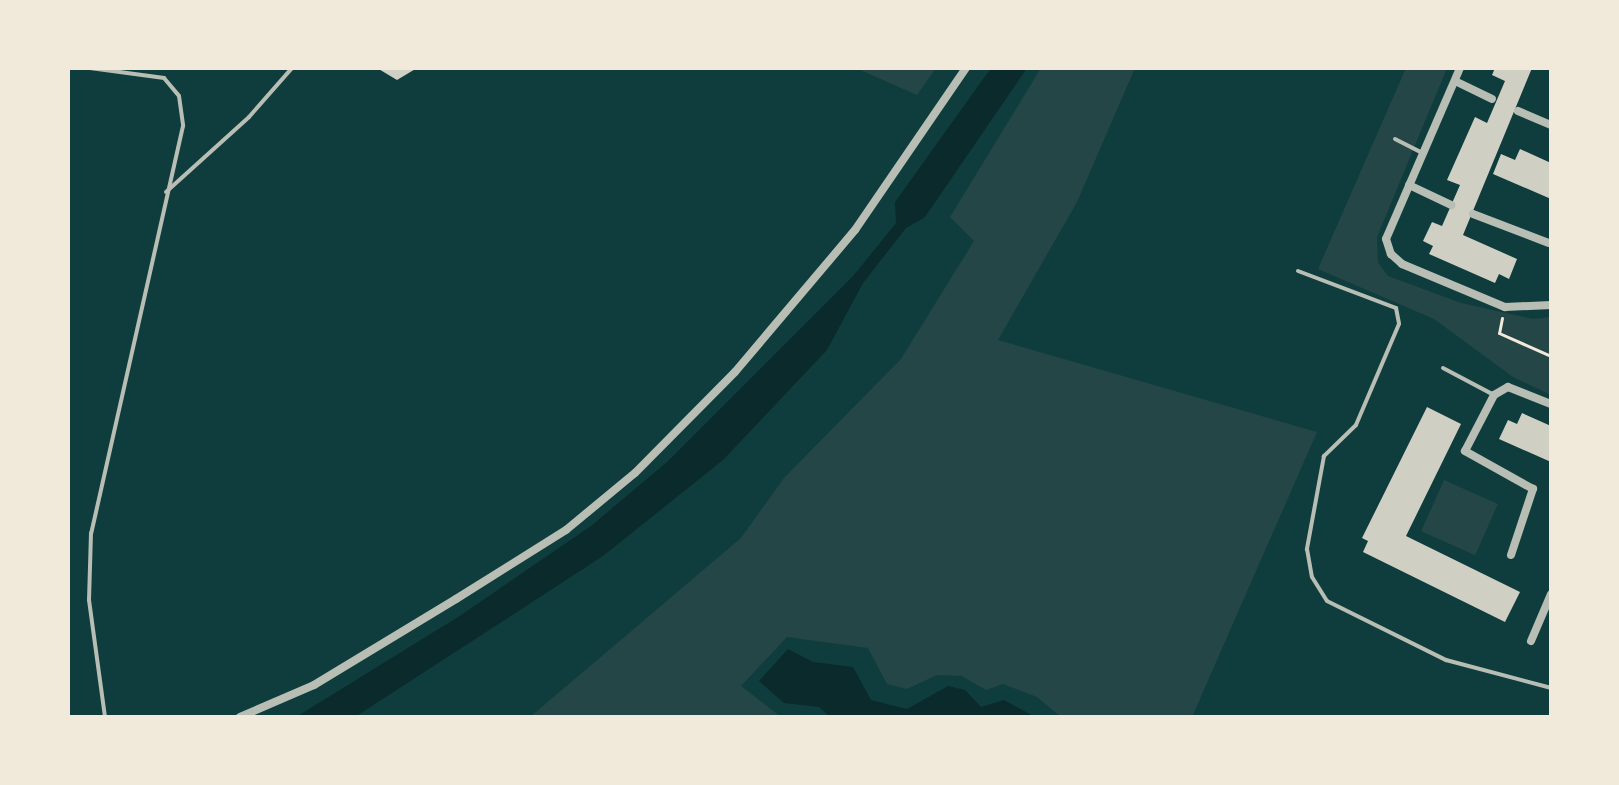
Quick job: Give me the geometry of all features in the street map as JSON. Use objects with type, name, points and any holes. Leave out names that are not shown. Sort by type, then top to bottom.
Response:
[{"type":"street","points":[[240,717],[314,685],[456,599],[566,530],[635,473],[735,372],[855,230],[966,68]]},
{"type":"street","points":[[1460,68],[1386,239],[1391,254],[1459,290],[1505,307],[1551,305]]},
{"type":"street","points":[[1455,81],[1492,99]]},
{"type":"street","points":[[1518,111],[1551,125]]},
{"type":"street","points":[[1409,185],[1451,205]]},
{"type":"street","points":[[1473,214],[1549,243]]},
{"type":"street","points":[[1511,555],[1532,503],[1533,489],[1465,451],[1494,395],[1508,387],[1551,404]]},
{"type":"street","points":[[1531,641],[1551,594]]},
{"type":"lane","points":[[90,68],[164,78],[179,96],[183,126],[164,193],[91,533],[89,600],[105,717]]},
{"type":"lane","points":[[164,193],[249,117],[292,68]]},
{"type":"lane","points":[[1395,139],[1422,153]]},
{"type":"lane","points":[[1298,271],[1396,308],[1399,324],[1356,425],[1324,456],[1307,549],[1312,577],[1327,601],[1446,660],[1551,688]]},
{"type":"lane","points":[[1443,368],[1494,395]]},
{"type":"path","points":[[1505,307],[1499,333],[1551,356]]},
{"type":"shaded area","points":[[856,68],[936,68],[917,95]]},
{"type":"shaded area","points":[[991,68],[1027,68],[925,217],[906,228],[863,283],[827,350],[723,460],[603,556],[355,717],[296,717],[458,617],[591,526],[667,462],[854,275],[896,223],[895,202]]},
{"type":"shaded area","points":[[1041,68],[1135,68],[1077,202],[998,340],[1317,432],[1192,717],[1061,717],[1037,697],[1003,684],[986,690],[962,676],[937,675],[907,689],[887,684],[868,648],[787,637],[741,686],[781,717],[530,717],[741,538],[784,478],[901,359],[974,241],[950,217]]},
{"type":"shaded area","points":[[1406,68],[1447,68],[1377,237],[1378,262],[1388,276],[1461,303],[1533,319],[1551,317],[1551,395],[1513,377],[1434,319],[1318,269]]},
{"type":"shaded area","points":[[1444,480],[1498,504],[1475,555],[1421,531]]},
{"type":"shaded area","points":[[788,649],[813,662],[853,667],[871,700],[907,709],[948,686],[965,690],[981,707],[1004,700],[1035,717],[830,717],[819,707],[784,703],[759,681]]},
{"type":"building","points":[[377,68],[417,68],[397,80]]},
{"type":"building","points":[[1495,68],[1532,68],[1463,235],[1517,259],[1509,279],[1499,274],[1495,283],[1429,254],[1433,246],[1423,241],[1432,222],[1442,226],[1460,185],[1447,180],[1475,117],[1487,123],[1505,81],[1492,75]]},
{"type":"building","points":[[1520,149],[1551,163],[1551,199],[1493,174],[1501,154],[1515,160]]},
{"type":"building","points":[[1427,407],[1461,424],[1406,536],[1520,592],[1505,622],[1363,552],[1368,541],[1362,538]]},
{"type":"building","points":[[1522,413],[1551,426],[1551,462],[1499,439],[1508,420],[1517,424]]}]
